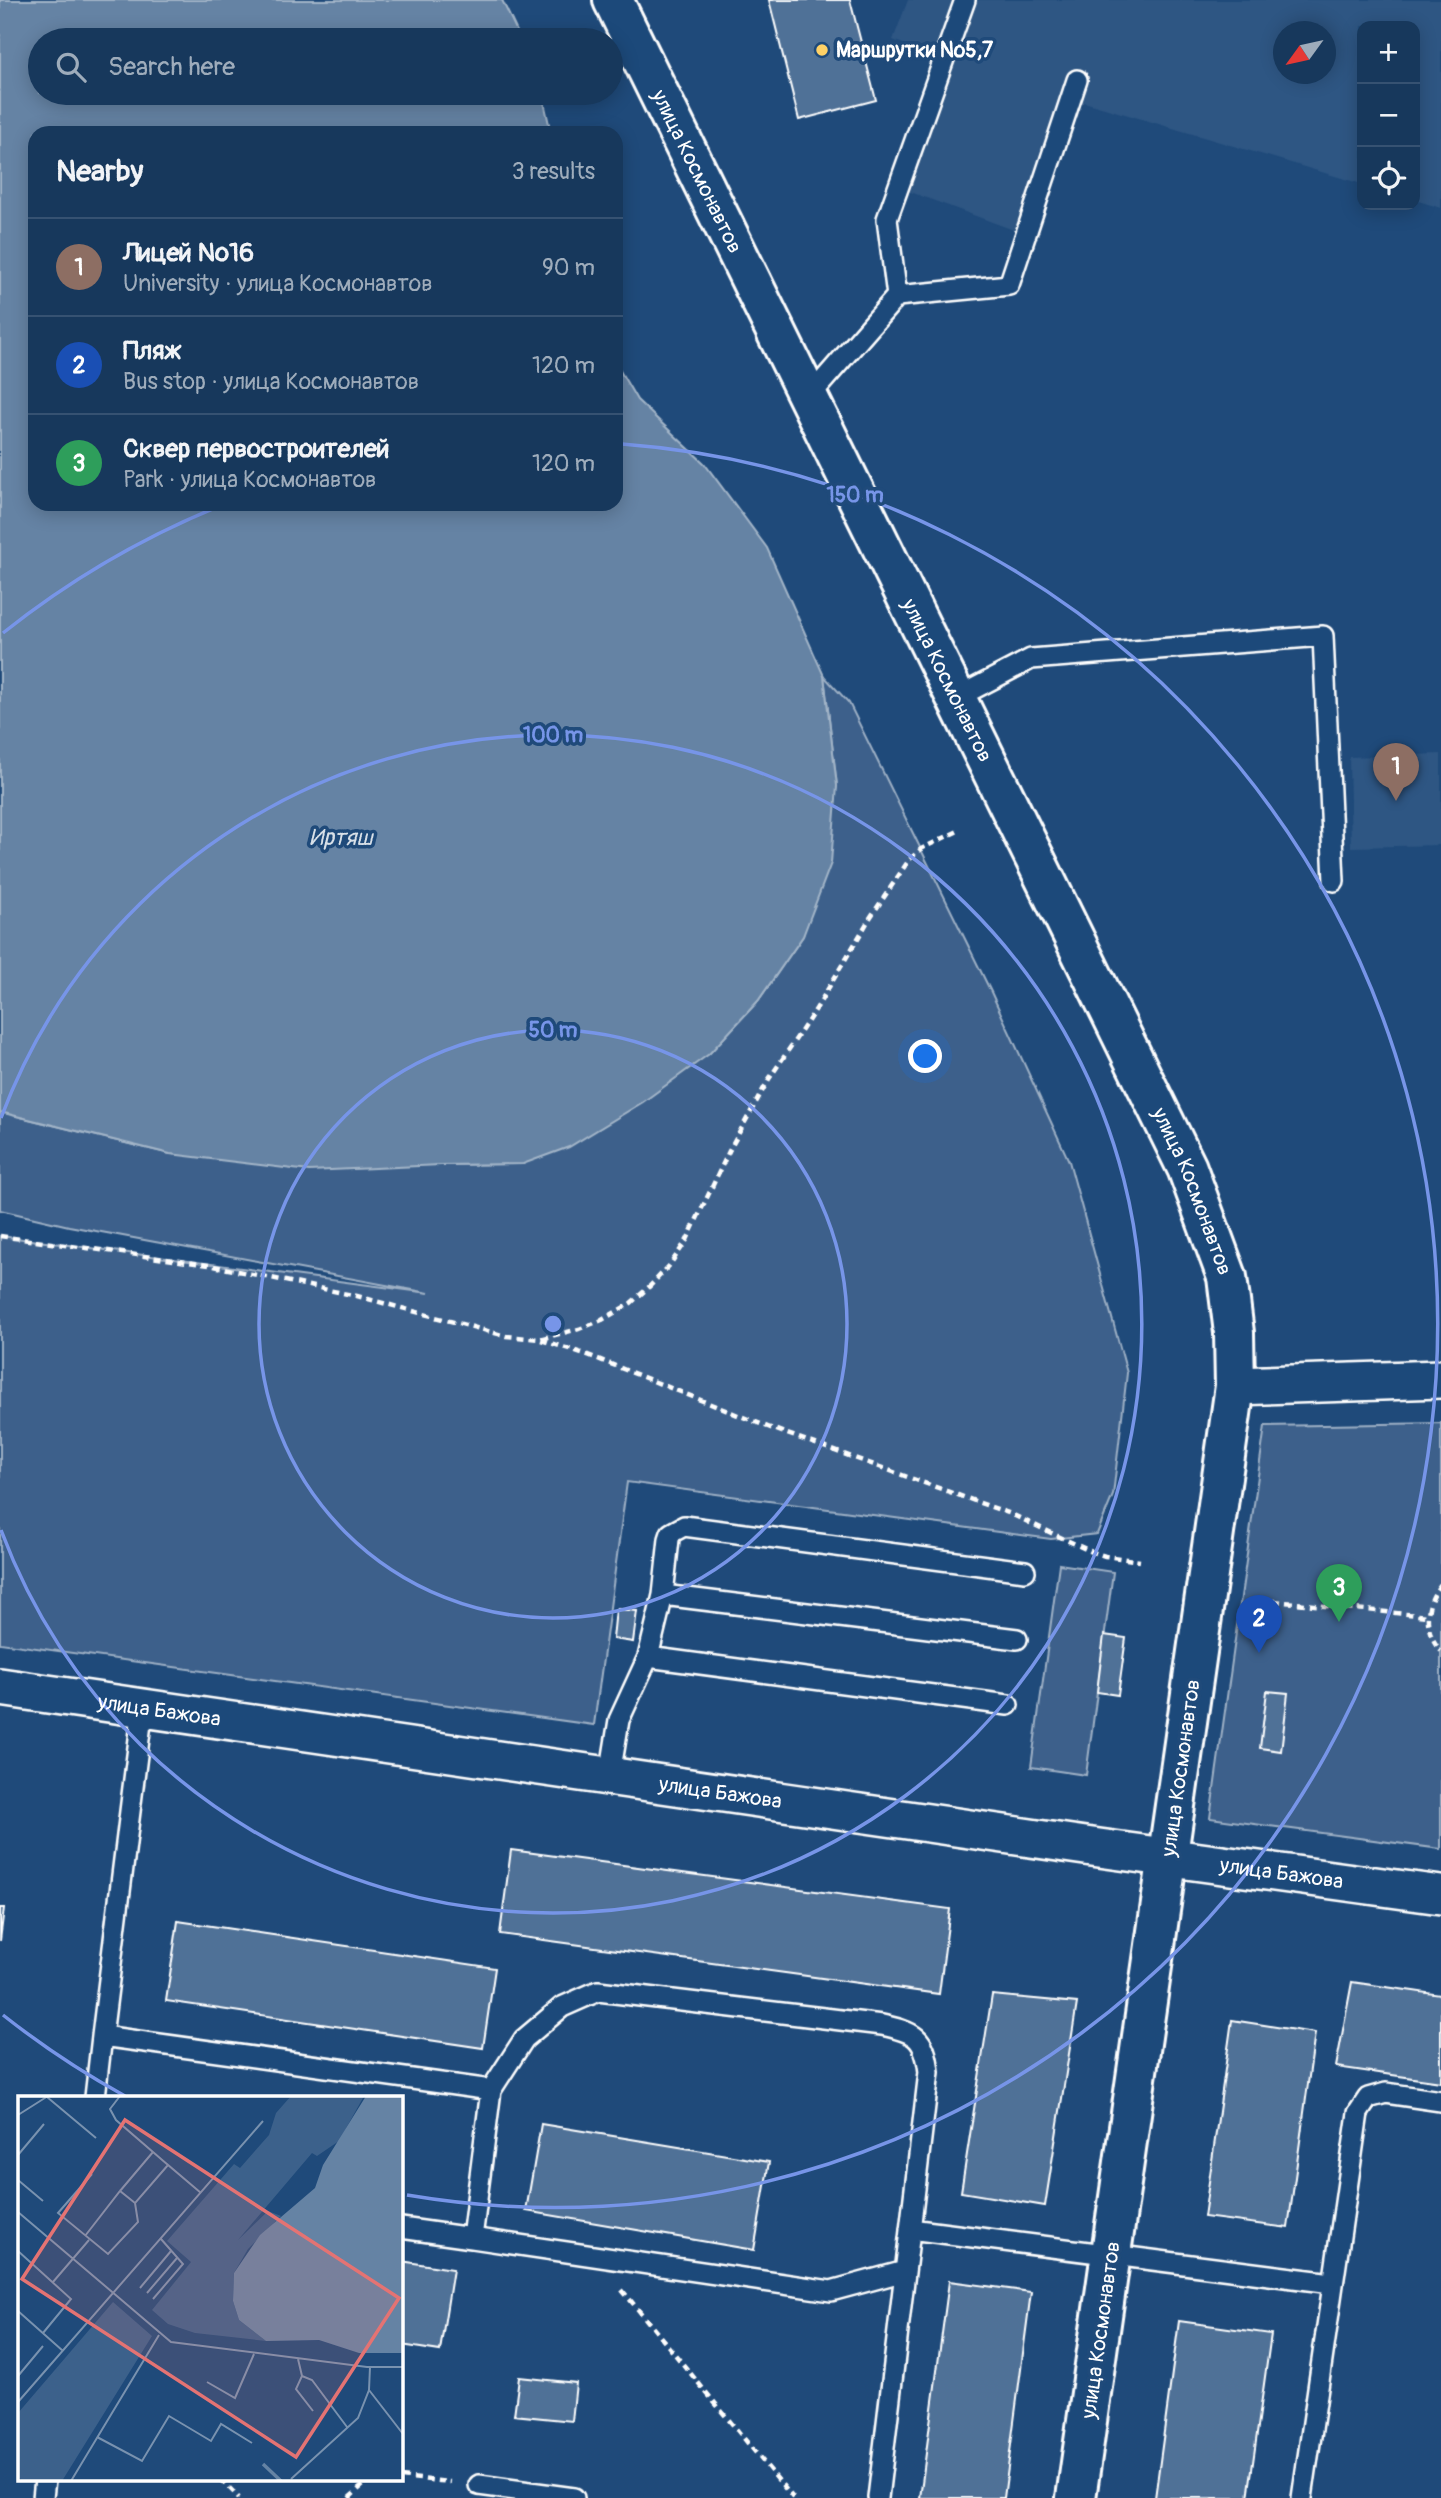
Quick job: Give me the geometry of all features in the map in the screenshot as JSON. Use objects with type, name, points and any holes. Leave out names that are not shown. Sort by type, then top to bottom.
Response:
[{"type":"street","name":"улица Космонавтов","points":[[613,0],[1187,1168],[1227,1277],[1234,1332],[1235,1386],[1076,2498]]},
{"type":"street","points":[[1235,1386],[1441,1379]]},
{"type":"street","name":"улица Бажова","points":[[0,1687],[1441,1895]]},
{"type":"lane","points":[[897,296],[887,219],[965,0]]},
{"type":"lane","points":[[809,397],[897,296],[1010,285],[1077,80]]},
{"type":"lane","points":[[956,698],[1031,659],[1323,636],[1334,881]]},
{"type":"lane","points":[[610,1775],[619,1720],[648,1657],[663,1595],[669,1539],[671,1533],[684,1526],[1025,1571]]},
{"type":"lane","points":[[663,1595],[1017,1639]]},
{"type":"lane","points":[[648,1657],[1008,1705]]},
{"type":"lane","points":[[95,2096],[143,1707]]},
{"type":"lane","points":[[472,2238],[491,2090],[524,2039],[562,2007],[598,1991],[882,2025],[905,2030],[919,2038],[926,2053],[929,2072],[878,2498]]},
{"type":"lane","points":[[102,2036],[491,2090]]},
{"type":"lane","points":[[1302,2498],[1358,2113],[1368,2098],[1386,2093],[1441,2101]]},
{"type":"lane","points":[[402,2228],[831,2291],[905,2271]]},
{"type":"lane","points":[[911,2229],[1332,2283]]},
{"type":"lane","points":[[43,2498],[45,2480]]},
{"type":"lane","points":[[479,2485],[575,2498]]},
{"type":"path","points":[[539,1339],[602,1320],[631,1303],[669,1266],[687,1240],[729,1151],[769,1079],[816,1009],[870,918],[909,860],[921,849],[960,830]]},
{"type":"path","points":[[0,1236],[209,1265],[357,1296],[506,1336],[539,1339],[588,1355],[768,1427],[1011,1514],[1090,1551],[1140,1561]]},
{"type":"path","points":[[1441,1584],[1432,1595],[1427,1616],[1432,1640],[1441,1651]]},
{"type":"path","points":[[1274,1601],[1427,1616]]},
{"type":"path","points":[[594,2256],[793,2498]]},
{"type":"path","points":[[402,2477],[479,2485]]},
{"type":"path","points":[[221,2480],[239,2498]]},
{"type":"path","points":[[349,2498],[369,2480]]},
{"type":"shaded area","points":[[908,0],[1441,0],[1441,208],[1420,202],[1420,21],[1357,21],[1357,183],[1074,99],[1033,237],[905,190],[953,64],[893,40]]},
{"type":"shaded area","points":[[824,676],[849,703],[991,992],[1069,1161],[1127,1373],[1113,1495],[1097,1534],[1051,1539],[627,1482],[594,1725],[0,1643],[0,1236],[429,1293],[69,1226],[0,1210],[0,1112],[170,1154],[441,1165],[523,1164],[709,1054],[758,1001],[803,936],[837,786]]},
{"type":"shaded area","points":[[1441,754],[1441,845],[1351,847],[1349,757]]},
{"type":"shaded area","points":[[1441,1423],[1441,1849],[1210,1818],[1265,1426]]},
{"type":"shaded area","points":[[1059,1564],[1113,1572],[1086,1775],[1031,1767]]},
{"type":"water","name":"Иртяш","points":[[0,0],[502,0],[515,28],[28,28],[28,105],[545,105],[549,126],[28,126],[28,511],[623,511],[623,376],[637,400],[704,463],[767,548],[824,676],[837,786],[831,863],[803,936],[758,1001],[709,1054],[643,1102],[569,1147],[523,1164],[309,1171],[170,1154],[0,1112]]},
{"type":"building","name":"Маршрутки №5,7","points":[[769,0],[850,0],[876,100],[799,120]]},
{"type":"building","points":[[616,1609],[637,1611],[633,1642],[613,1639]]},
{"type":"building","points":[[1104,1635],[1126,1638],[1118,1695],[1097,1692]]},
{"type":"building","points":[[1267,1691],[1288,1693],[1281,1751],[1260,1748]]},
{"type":"building","points":[[511,1850],[950,1909],[939,1994],[500,1934]]},
{"type":"building","points":[[0,1908],[4,1908],[0,1941]]},
{"type":"building","points":[[178,1921],[495,1968],[483,2048],[166,2001]]},
{"type":"building","points":[[1352,1982],[1441,1995],[1441,2082],[1336,2067]]},
{"type":"building","points":[[992,1995],[1077,2003],[1045,2206],[961,2192]]},
{"type":"building","points":[[1232,2020],[1315,2033],[1288,2228],[1204,2217]]},
{"type":"building","points":[[541,2124],[769,2162],[754,2250],[526,2211]]},
{"type":"building","points":[[402,2261],[453,2269],[440,2351],[402,2345]]},
{"type":"building","points":[[949,2281],[1031,2292],[1004,2498],[920,2498]]},
{"type":"building","points":[[1179,2321],[1271,2334],[1248,2498],[1155,2498]]},
{"type":"building","points":[[519,2377],[576,2383],[572,2421],[514,2415]]},
{"type":"place","name":"Маршрутки №5,7","points":[[822,50]]},
{"type":"place","name":"Лицей №16","points":[[1396,801]]},
{"type":"place","name":"Сквер первостроителей","points":[[1339,1622]]},
{"type":"place","name":"Пляж","points":[[1259,1653]]}]
